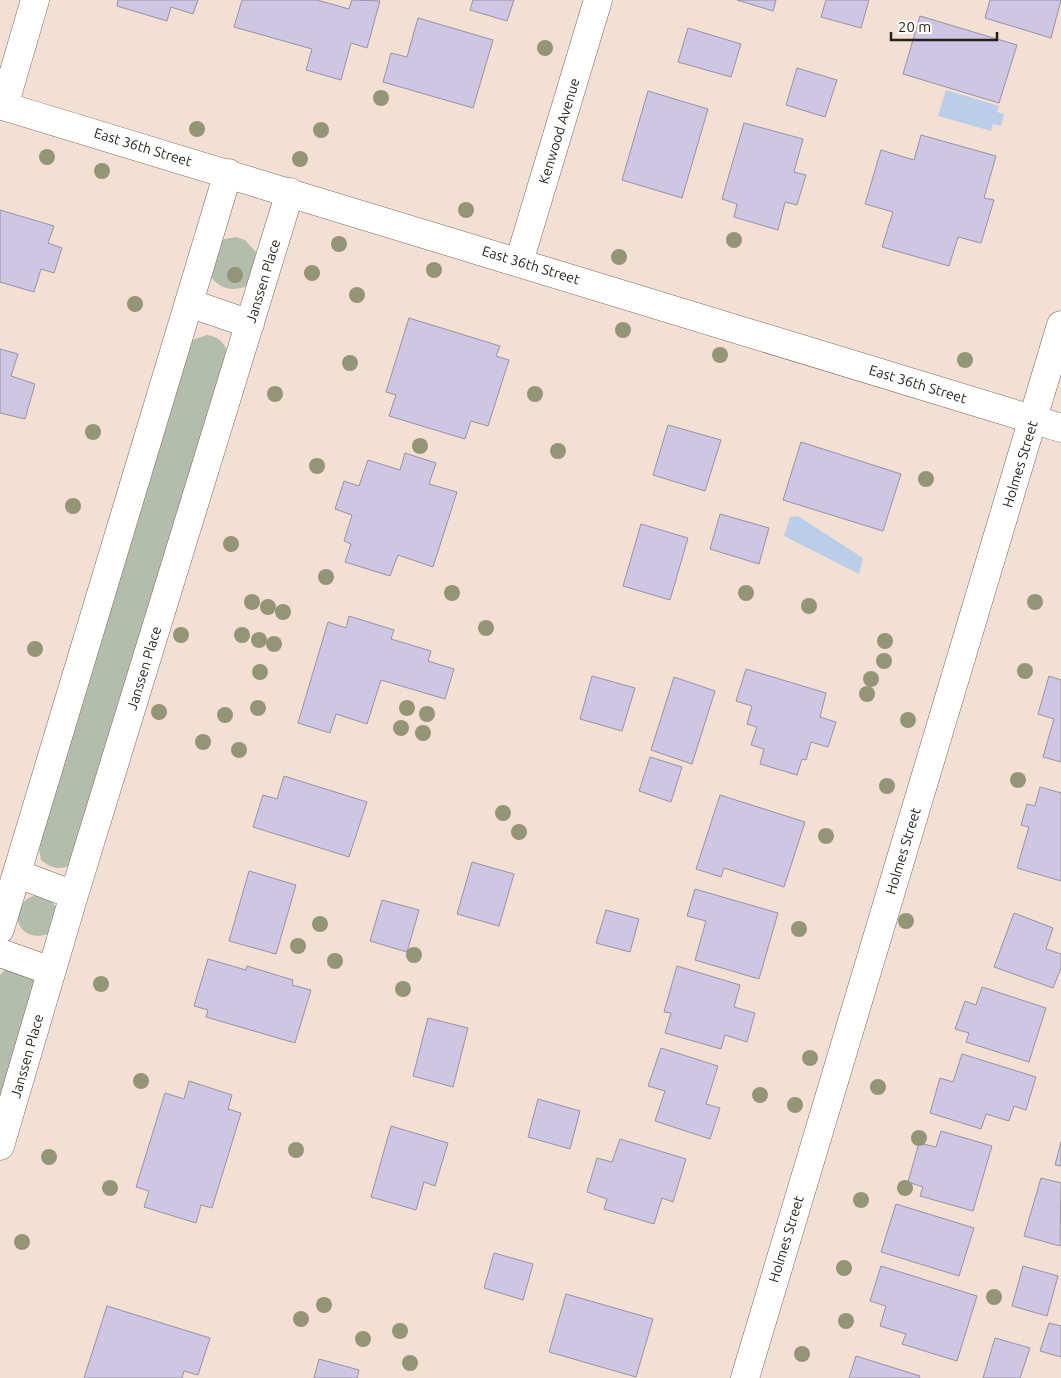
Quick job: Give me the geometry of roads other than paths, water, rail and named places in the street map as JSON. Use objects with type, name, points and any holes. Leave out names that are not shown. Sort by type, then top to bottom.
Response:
[{"type":"street","points":[[2,105],[35,0]]},
{"type":"street","name":"Kenwood Avenue","points":[[519,262],[598,0]]},
{"type":"street","name":"East 36th Street","points":[[2,105],[1061,428]]},
{"type":"street","points":[[0,929],[228,173]]},
{"type":"street","name":"Janssen Place","points":[[0,1146],[74,895],[290,192]]},
{"type":"street","points":[[189,303],[250,324]]},
{"type":"street","name":"Holmes Street","points":[[744,1378],[1061,325]]},
{"type":"street","points":[[18,874],[74,895]]},
{"type":"street","points":[[0,953],[51,971]]},
{"type":"water","points":[[946,90],[999,106],[997,112],[1004,114],[1001,126],[993,124],[991,131],[938,116]]},
{"type":"water","points":[[798,516],[863,558],[859,574],[784,536],[790,517]]}]
